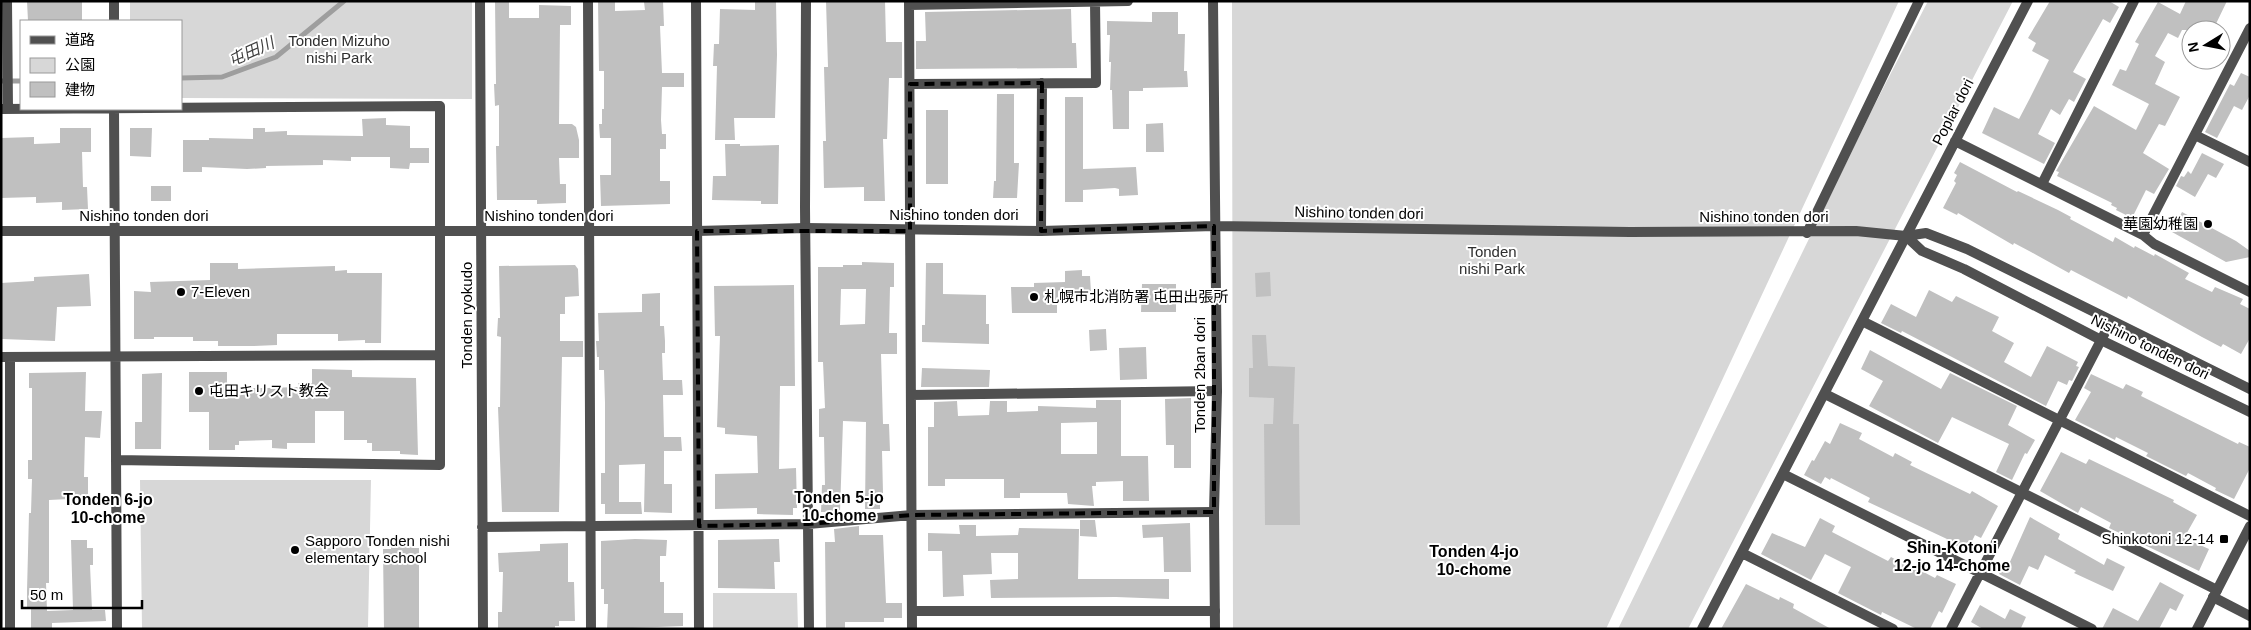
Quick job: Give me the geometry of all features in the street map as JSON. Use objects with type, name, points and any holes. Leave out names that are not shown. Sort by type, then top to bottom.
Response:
[{"type":"street","points":[[7,1],[8,98],[5,109],[20,109]]},
{"type":"street","points":[[114,1],[114,20]]},
{"type":"street","name":"Tonden ryokudo","points":[[480,1],[483,629]]},
{"type":"street","points":[[588,1],[591,629]]},
{"type":"street","points":[[696,1],[699,629]]},
{"type":"street","points":[[806,1],[808,629]]},
{"type":"street","points":[[912,629],[909,3],[1128,1]]},
{"type":"street","name":"Tonden 2ban dori","points":[[1213,1],[1217,391],[1214,512],[1215,629]]},
{"type":"street","points":[[1807,233],[1919,1]]},
{"type":"street","name":"Poplar dori","points":[[1702,629],[2028,1]]},
{"type":"street","points":[[2042,184],[2134,1]]},
{"type":"street","points":[[910,84],[1096,83],[1095,2]]},
{"type":"street","points":[[2143,235],[2250,28]]},
{"type":"street","points":[[1041,231],[1042,83]]},
{"type":"street","points":[[116,460],[440,465],[440,106],[182,108]]},
{"type":"street","points":[[114,110],[117,629]]},
{"type":"street","points":[[2195,134],[2250,162]]},
{"type":"street","points":[[1955,141],[2143,235],[2154,244],[2250,292]]},
{"type":"street","name":"Nishino tonden dori","points":[[1,231],[697,231],[806,228],[910,231],[1041,231],[1214,226],[1807,233],[1856,231],[1906,236],[1926,233],[1967,249],[2110,321],[2250,388]]},
{"type":"street","name":"Nishino tonden dori","points":[[1906,236],[1922,251],[1964,269],[2101,340],[2250,412]]},
{"type":"street","points":[[1862,321],[2250,516]]},
{"type":"street","points":[[1951,629],[2110,321]]},
{"type":"street","points":[[10,629],[6,357],[440,355]]},
{"type":"street","points":[[911,395],[1217,391]]},
{"type":"street","points":[[1825,394],[2215,594],[2250,616]]},
{"type":"street","points":[[1783,474],[2092,629]]},
{"type":"street","points":[[482,527],[808,524],[912,515],[1214,512]]},
{"type":"street","points":[[2197,629],[2250,526]]},
{"type":"street","points":[[1742,553],[1893,629]]},
{"type":"street","points":[[912,611],[1215,611]]},
{"type":"highlighted area","points":[[1042,83],[1041,231],[1214,226],[1214,512],[912,515],[808,524],[699,526],[697,231],[910,231],[910,84]]},
{"type":"green space","name":"Tonden Mizuho nishi Park","points":[[130,1],[472,1],[472,99],[182,98],[182,20],[130,20]]},
{"type":"green space","name":"Tonden nishi Park","points":[[1232,1],[1899,1],[1606,629],[1233,629]]},
{"type":"green space","points":[[1928,1],[2013,1],[1688,629],[1618,629],[1874,106]]},
{"type":"green space","name":"Sapporo Tonden nishi elementary school","points":[[140,480],[371,480],[368,627],[142,628]]},
{"type":"green space","points":[[713,593],[797,593],[798,629],[713,629]]},
{"type":"building","points":[[27,1],[82,1],[82,20],[28,20]]},
{"type":"building","points":[[495,1],[509,1],[509,18],[539,18],[539,5],[571,6],[571,25],[560,25],[559,124],[572,124],[576,127],[579,140],[579,158],[559,158],[560,184],[566,184],[566,203],[537,204],[537,200],[497,200],[496,146],[499,146],[499,105],[495,106],[494,84],[496,84]]},
{"type":"building","points":[[598,1],[615,1],[615,11],[645,10],[644,2],[663,1],[664,26],[660,26],[662,73],[684,73],[684,87],[662,87],[661,120],[662,134],[666,134],[666,149],[660,149],[660,181],[670,181],[670,204],[601,206],[600,175],[611,175],[611,138],[600,138],[599,124],[602,124],[602,109],[604,109],[604,71],[599,71]]},
{"type":"building","points":[[755,1],[776,2],[775,118],[734,118],[735,140],[715,140],[717,66],[713,66],[714,44],[719,44],[720,9],[755,10]]},
{"type":"building","points":[[826,1],[885,1],[886,42],[902,42],[902,78],[889,78],[887,139],[883,139],[885,201],[864,201],[864,187],[824,188],[823,141],[826,141],[824,67],[828,67]]},
{"type":"building","points":[[2050,1],[2109,1],[2119,7],[2110,23],[2103,19],[2073,72],[2086,79],[2074,102],[2069,99],[2060,115],[2051,109],[2038,134],[2055,143],[2044,164],[1982,133],[1994,107],[2019,119],[2030,98],[2049,60],[2032,51],[2036,43],[2028,38]]},
{"type":"building","points":[[2186,1],[2227,1],[2218,20],[2181,20],[2181,32],[2178,38],[2168,33],[2155,56],[2165,62],[2155,84],[2180,97],[2165,126],[2159,124],[2143,153],[2169,169],[2154,194],[2146,190],[2132,218],[2116,210],[2117,208],[2111,205],[2112,203],[2057,176],[2059,172],[2056,171],[2094,106],[2136,130],[2149,104],[2112,85],[2120,69],[2126,71],[2139,44],[2135,42],[2158,2],[2180,14]]},
{"type":"building","points":[[1071,9],[1072,43],[1076,43],[1077,68],[916,69],[916,41],[926,41],[925,12]]},
{"type":"building","points":[[1152,12],[1178,12],[1178,34],[1185,34],[1184,71],[1187,71],[1188,87],[1143,88],[1143,91],[1129,91],[1129,129],[1113,129],[1112,90],[1110,90],[1111,62],[1109,62],[1110,35],[1107,35],[1107,21],[1152,22]]},
{"type":"building","points":[[2241,73],[2250,77],[2250,95],[2242,110],[2234,106],[2217,138],[2205,132],[2230,84],[2234,86]]},
{"type":"building","points":[[997,94],[1014,94],[1014,163],[1019,163],[1017,198],[993,198],[994,181],[996,181]]},
{"type":"building","points":[[1065,97],[1083,97],[1083,169],[1136,167],[1138,195],[1119,196],[1119,189],[1115,188],[1083,190],[1083,202],[1065,202]]},
{"type":"building","points":[[926,110],[948,110],[948,184],[926,184]]},
{"type":"building","points":[[386,118],[386,125],[410,126],[410,148],[429,148],[429,163],[410,163],[409,169],[390,168],[390,157],[351,157],[351,161],[323,160],[323,165],[266,166],[266,168],[247,169],[202,167],[202,172],[183,172],[183,140],[209,140],[209,138],[253,139],[253,128],[265,128],[265,132],[287,131],[287,135],[363,136],[362,119]]},
{"type":"building","points":[[1163,123],[1164,152],[1146,152],[1146,124]]},
{"type":"building","points":[[60,128],[91,128],[91,152],[82,152],[83,187],[87,187],[88,209],[62,210],[62,202],[36,203],[36,197],[1,198],[1,138],[34,137],[34,144],[60,143]]},
{"type":"building","points":[[130,128],[152,128],[151,157],[130,156]]},
{"type":"building","points":[[725,144],[740,144],[740,146],[779,145],[778,204],[761,204],[761,201],[712,200],[713,176],[726,176]]},
{"type":"building","points":[[2202,153],[2224,164],[2216,178],[2208,174],[2195,197],[2176,186],[2181,176],[2184,177],[2188,171],[2191,174]]},
{"type":"building","points":[[1960,162],[2017,192],[2058,210],[2071,217],[2070,219],[2113,242],[2115,237],[2134,248],[2135,246],[2154,256],[2155,254],[2189,273],[2185,279],[2212,292],[2215,287],[2243,299],[2240,304],[2250,309],[2250,338],[2241,354],[2223,344],[2221,347],[2128,296],[2127,299],[2071,270],[2069,273],[2014,243],[2013,245],[1958,213],[1957,215],[1943,208],[1956,183],[1954,181],[1957,175],[1954,173]]},
{"type":"building","points":[[151,186],[171,186],[171,201],[151,201]]},
{"type":"building","points":[[2182,212],[2236,241],[2250,251],[2250,257],[2226,262],[2172,232]]},
{"type":"building","points":[[862,262],[894,263],[894,287],[890,287],[889,333],[897,333],[897,354],[881,354],[883,424],[889,424],[890,451],[882,451],[883,493],[880,493],[880,509],[865,509],[866,422],[843,421],[840,512],[821,512],[822,485],[825,485],[824,437],[819,437],[819,409],[825,408],[823,362],[818,362],[818,267],[862,265]],"holes":[[[841,289],[866,289],[865,324],[840,325]]]},
{"type":"building","points":[[210,263],[238,263],[238,269],[335,266],[335,271],[347,270],[347,273],[382,273],[381,343],[365,343],[365,340],[338,341],[338,334],[277,334],[277,345],[253,346],[218,346],[218,341],[193,341],[193,337],[134,339],[134,291],[151,292],[150,282],[210,280]]},
{"type":"building","points":[[926,263],[943,263],[943,294],[986,295],[986,324],[989,324],[989,344],[922,342],[922,325],[925,325]]},
{"type":"building","points":[[575,265],[578,269],[579,296],[565,297],[565,314],[560,314],[560,341],[583,341],[583,357],[562,357],[559,512],[502,512],[498,407],[500,407],[501,337],[497,336],[498,318],[500,318],[499,266]]},
{"type":"building","points":[[1082,270],[1082,276],[1090,276],[1091,293],[1083,293],[1083,298],[1057,299],[1057,313],[1012,313],[1011,287],[1034,287],[1034,283],[1065,282],[1065,271]]},
{"type":"building","points":[[1270,272],[1271,296],[1256,297],[1255,273]]},
{"type":"building","points":[[89,274],[91,306],[57,307],[55,341],[2,339],[1,283],[34,281],[34,277]]},
{"type":"building","points":[[1142,284],[1176,284],[1176,312],[1141,312]]},
{"type":"building","points":[[794,285],[795,386],[780,386],[779,469],[796,468],[797,508],[793,508],[793,515],[757,514],[757,508],[715,509],[715,474],[758,473],[757,436],[725,434],[725,428],[717,427],[720,336],[715,336],[714,286]]},
{"type":"building","points":[[1929,290],[1952,302],[1956,296],[1999,317],[1992,331],[2014,343],[2004,362],[2031,377],[2047,346],[2078,362],[2076,366],[2079,367],[2072,381],[2069,380],[2067,385],[2058,381],[2046,406],[1902,331],[1901,333],[1881,323],[1891,304],[1916,317]]},
{"type":"building","points":[[660,293],[660,326],[664,326],[665,341],[665,353],[662,353],[663,380],[682,380],[683,395],[663,395],[664,437],[681,437],[682,451],[664,451],[664,484],[672,484],[672,513],[644,512],[645,464],[619,465],[619,502],[641,502],[642,514],[605,514],[605,504],[601,504],[601,473],[605,473],[604,370],[599,370],[599,357],[597,357],[596,341],[599,341],[598,313],[642,312],[642,294]]},
{"type":"building","points":[[1106,329],[1107,350],[1090,351],[1089,330]]},
{"type":"building","points":[[1252,335],[1266,335],[1268,366],[1295,367],[1293,424],[1299,424],[1300,525],[1265,525],[1264,424],[1273,424],[1274,398],[1249,397],[1249,368],[1253,368]]},
{"type":"building","points":[[1146,347],[1147,379],[1120,380],[1119,348]]},
{"type":"building","points":[[1870,350],[1941,389],[1950,373],[2017,406],[2008,425],[2035,440],[2027,454],[2025,453],[2012,480],[1996,472],[2009,444],[1952,417],[1938,443],[1869,406],[1883,381],[1861,369]]},
{"type":"building","points":[[922,368],[990,370],[989,387],[921,387]]},
{"type":"building","points":[[312,369],[352,370],[352,377],[416,378],[418,455],[400,454],[400,451],[372,451],[372,443],[367,443],[367,440],[344,440],[344,411],[315,411],[315,443],[287,443],[287,449],[272,448],[272,440],[239,441],[239,445],[235,445],[235,450],[209,450],[209,412],[189,412],[189,372],[227,372],[227,388],[267,388],[298,387],[298,383],[312,383]]},
{"type":"building","points":[[86,372],[85,411],[102,411],[100,438],[85,437],[84,477],[88,477],[88,505],[70,505],[69,499],[49,500],[49,583],[46,583],[47,611],[73,610],[71,540],[87,540],[87,548],[93,548],[93,565],[90,565],[92,610],[105,610],[106,621],[52,623],[52,629],[31,629],[31,609],[27,609],[29,513],[31,513],[32,479],[28,479],[28,460],[32,460],[32,388],[29,388],[29,373]]},
{"type":"building","points":[[162,373],[161,449],[135,449],[135,422],[142,422],[142,374]]},
{"type":"building","points":[[2091,374],[2123,389],[2126,384],[2143,392],[2141,396],[2238,444],[2239,442],[2250,447],[2250,468],[2234,499],[2215,490],[2216,488],[2188,473],[2186,476],[2146,456],[2148,453],[2116,437],[2115,440],[2075,420],[2091,392],[2084,388]]},
{"type":"building","points":[[1191,398],[1191,468],[1174,468],[1174,445],[1166,445],[1165,399]]},
{"type":"building","points":[[1096,400],[1121,400],[1121,456],[1148,456],[1149,501],[1123,501],[1123,481],[1096,482],[1096,486],[1092,486],[1094,506],[1068,504],[1067,493],[1020,493],[1020,498],[1004,498],[1004,479],[945,479],[945,486],[928,486],[928,427],[934,427],[934,402],[957,401],[958,416],[989,415],[990,401],[1007,401],[1007,412],[1038,411],[1038,406],[1096,408]],"holes":[[[1097,422],[1097,454],[1061,454],[1061,423]]]},
{"type":"building","points":[[1840,423],[1862,433],[1859,439],[1893,457],[1895,453],[1912,462],[1910,465],[1970,494],[1972,491],[1998,506],[1981,538],[1975,535],[1970,545],[1966,543],[1963,549],[1946,541],[1947,539],[1868,502],[1870,498],[1831,478],[1830,480],[1825,477],[1821,484],[1804,475],[1825,441],[1830,444]]},
{"type":"building","points":[[2061,452],[2086,464],[2089,459],[2174,500],[2173,502],[2197,515],[2184,538],[2209,549],[2199,571],[2109,528],[2111,523],[2081,507],[2078,513],[2040,491]]},
{"type":"building","points":[[2030,517],[2060,534],[2058,539],[2104,565],[2107,558],[2125,567],[2113,591],[2074,573],[2076,571],[2045,555],[2038,570],[2029,566],[2020,585],[1999,574],[2005,562],[2009,564]]},
{"type":"building","points":[[1820,518],[1835,526],[1832,532],[1888,561],[1891,557],[1913,569],[1914,567],[1935,578],[1937,575],[1956,584],[1942,613],[1939,611],[1930,629],[1917,629],[1882,612],[1881,615],[1838,593],[1851,567],[1825,554],[1811,580],[1761,554],[1772,533],[1805,547]]},
{"type":"building","points":[[1080,520],[1095,520],[1097,537],[1080,536]]},
{"type":"building","points":[[1190,523],[1191,572],[1164,572],[1163,537],[1143,538],[1142,525]]},
{"type":"building","points":[[959,525],[976,525],[976,536],[1018,535],[1019,528],[1079,529],[1078,579],[1169,579],[1169,599],[1116,597],[991,598],[990,580],[1018,579],[1018,553],[991,553],[992,574],[963,575],[964,596],[943,597],[942,551],[928,551],[928,533],[960,534]]},
{"type":"building","points":[[859,526],[859,535],[883,535],[886,603],[902,603],[902,618],[884,618],[884,622],[845,622],[845,629],[826,629],[825,542],[835,542],[834,529]]},
{"type":"building","points":[[391,538],[413,538],[413,548],[419,548],[419,629],[384,629],[383,549],[391,549]]},
{"type":"building","points":[[779,539],[780,562],[774,562],[775,589],[718,588],[718,540]]},
{"type":"building","points":[[667,540],[666,556],[660,556],[660,582],[664,582],[664,613],[683,613],[683,626],[607,629],[608,604],[604,604],[604,589],[601,589],[601,541]]},
{"type":"building","points":[[568,543],[568,582],[574,582],[575,621],[559,621],[559,626],[555,626],[555,629],[498,629],[498,612],[502,612],[503,572],[499,572],[498,553],[540,551],[540,544]]},
{"type":"building","points":[[2160,582],[2184,595],[2176,611],[2170,608],[2159,629],[2102,629],[2113,608],[2138,621]]},
{"type":"building","points":[[1746,584],[1779,600],[1780,597],[1794,604],[1793,608],[1831,629],[1721,629]]},
{"type":"building","points":[[1980,605],[2005,619],[2010,609],[2026,617],[2021,628],[2023,629],[1983,629],[1971,622]]},
{"type":"waterway","name":"屯田川","points":[[182,78],[222,77],[276,57],[344,1]]},
{"type":"waterway","name":"屯田川","points":[[1,81],[20,81]]},
{"type":"place","name":"華園幼稚園","points":[[2208,224]]},
{"type":"place","name":"7-Eleven","points":[[181,292]]},
{"type":"place","name":"札幌市北消防署 屯田出張所","points":[[1034,297]]},
{"type":"place","name":"屯田キリスト教会","points":[[199,391]]},
{"type":"place","name":"Shinkotoni 12-14","points":[[2224,539]]},
{"type":"place","name":"Sapporo Tonden nishi elementary school","points":[[295,550]]},
{"type":"district","name":"Tonden 5-jo 10-chome","points":[[839,506]]},
{"type":"district","name":"Tonden 6-jo 10-chome","points":[[108,508]]},
{"type":"district","name":"Shin-Kotoni 12-jo 14-chome","points":[[1952,556]]},
{"type":"district","name":"Tonden 4-jo 10-chome","points":[[1474,560]]}]
